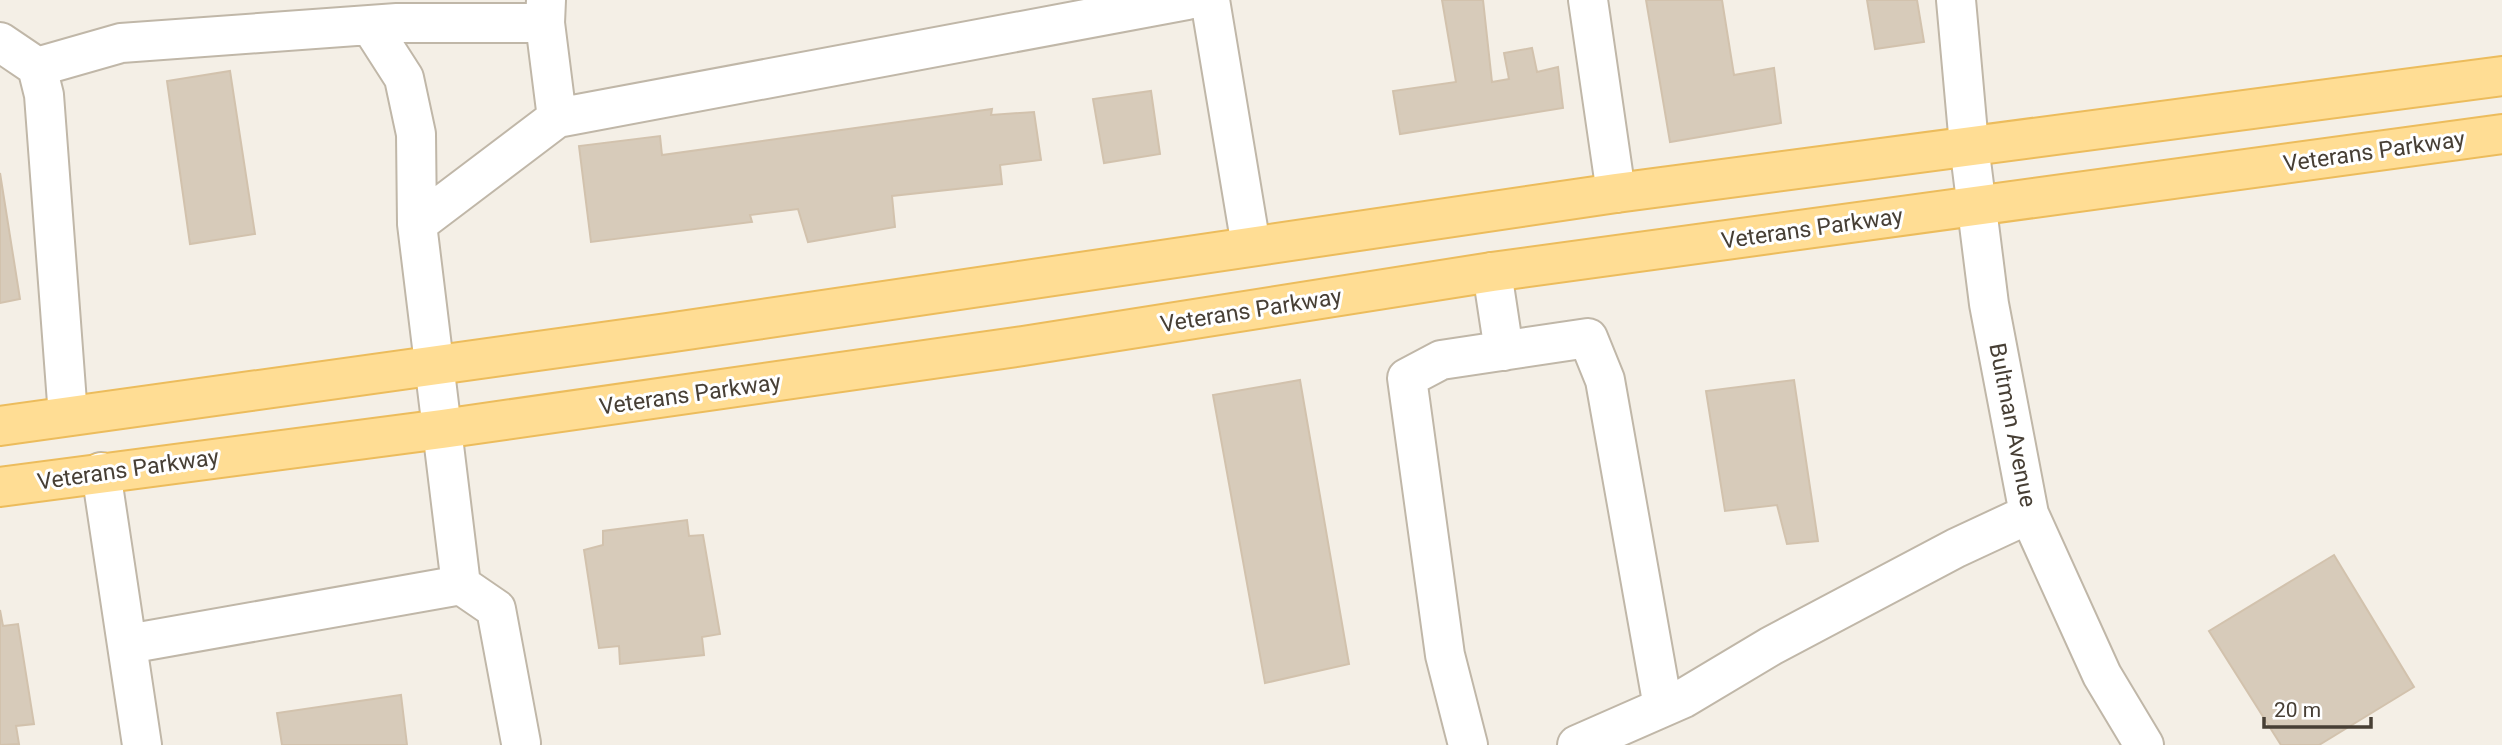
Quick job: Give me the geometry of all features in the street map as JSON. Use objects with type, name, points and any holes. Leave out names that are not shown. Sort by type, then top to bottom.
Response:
[{"type":"main road","points":[[0,426],[434,366],[1616,193],[2502,76]]},
{"type":"main road","name":"Veterans Parkway","points":[[0,487],[442,429],[1009,348],[1492,272],[2502,134]]},
{"type":"street","points":[[417,224],[557,118],[1187,0]]},
{"type":"street","points":[[1210,0],[1251,246]]},
{"type":"street","points":[[1588,0],[1616,193]]},
{"type":"street","name":"Bultman Avenue","points":[[1956,0],[1969,145],[1989,304],[2029,514],[2102,675],[2144,745]]},
{"type":"street","points":[[37,67],[121,43],[546,12],[557,118]]},
{"type":"street","points":[[370,25],[404,78],[416,134],[417,224],[461,585]]},
{"type":"street","points":[[0,42],[37,67],[44,94],[68,416]]},
{"type":"street","points":[[1492,272],[1504,351]]},
{"type":"street","points":[[1468,745],[1445,655],[1407,377],[1441,360],[1588,338],[1605,380],[1663,707]]},
{"type":"street","points":[[101,472],[142,745]]},
{"type":"street","points":[[1577,745],[1663,707],[1919,568],[2029,514]]},
{"type":"street","points":[[128,644],[461,585],[496,609],[521,743]]},
{"type":"building","points":[[1442,0],[1483,0],[1492,82],[1509,79],[1504,53],[1532,48],[1537,72],[1558,67],[1563,108],[1400,134],[1393,91],[1456,82]]},
{"type":"building","points":[[1646,0],[1722,0],[1734,75],[1774,68],[1781,123],[1670,142]]},
{"type":"building","points":[[1867,0],[1917,0],[1924,42],[1875,49]]},
{"type":"building","points":[[230,71],[255,234],[190,244],[167,81]]},
{"type":"building","points":[[1151,91],[1160,154],[1104,163],[1093,99]]},
{"type":"building","points":[[992,109],[991,115],[1034,112],[1041,160],[1000,165],[1002,184],[892,196],[895,227],[808,242],[798,209],[750,215],[752,222],[591,242],[579,146],[660,136],[662,155]]},
{"type":"building","points":[[0,173],[20,299],[0,303]]},
{"type":"building","points":[[1300,380],[1349,664],[1265,683],[1213,395]]},
{"type":"building","points":[[1794,380],[1818,541],[1787,544],[1777,505],[1725,511],[1706,391]]},
{"type":"building","points":[[687,520],[689,536],[703,535],[720,634],[702,637],[704,655],[620,664],[619,646],[599,648],[584,550],[603,545],[603,531]]},
{"type":"building","points":[[2334,555],[2414,687],[2319,745],[2281,745],[2209,631]]},
{"type":"building","points":[[0,610],[3,626],[18,624],[34,724],[16,726],[19,744],[0,745]]},
{"type":"building","points":[[401,695],[407,745],[282,745],[277,713]]}]
